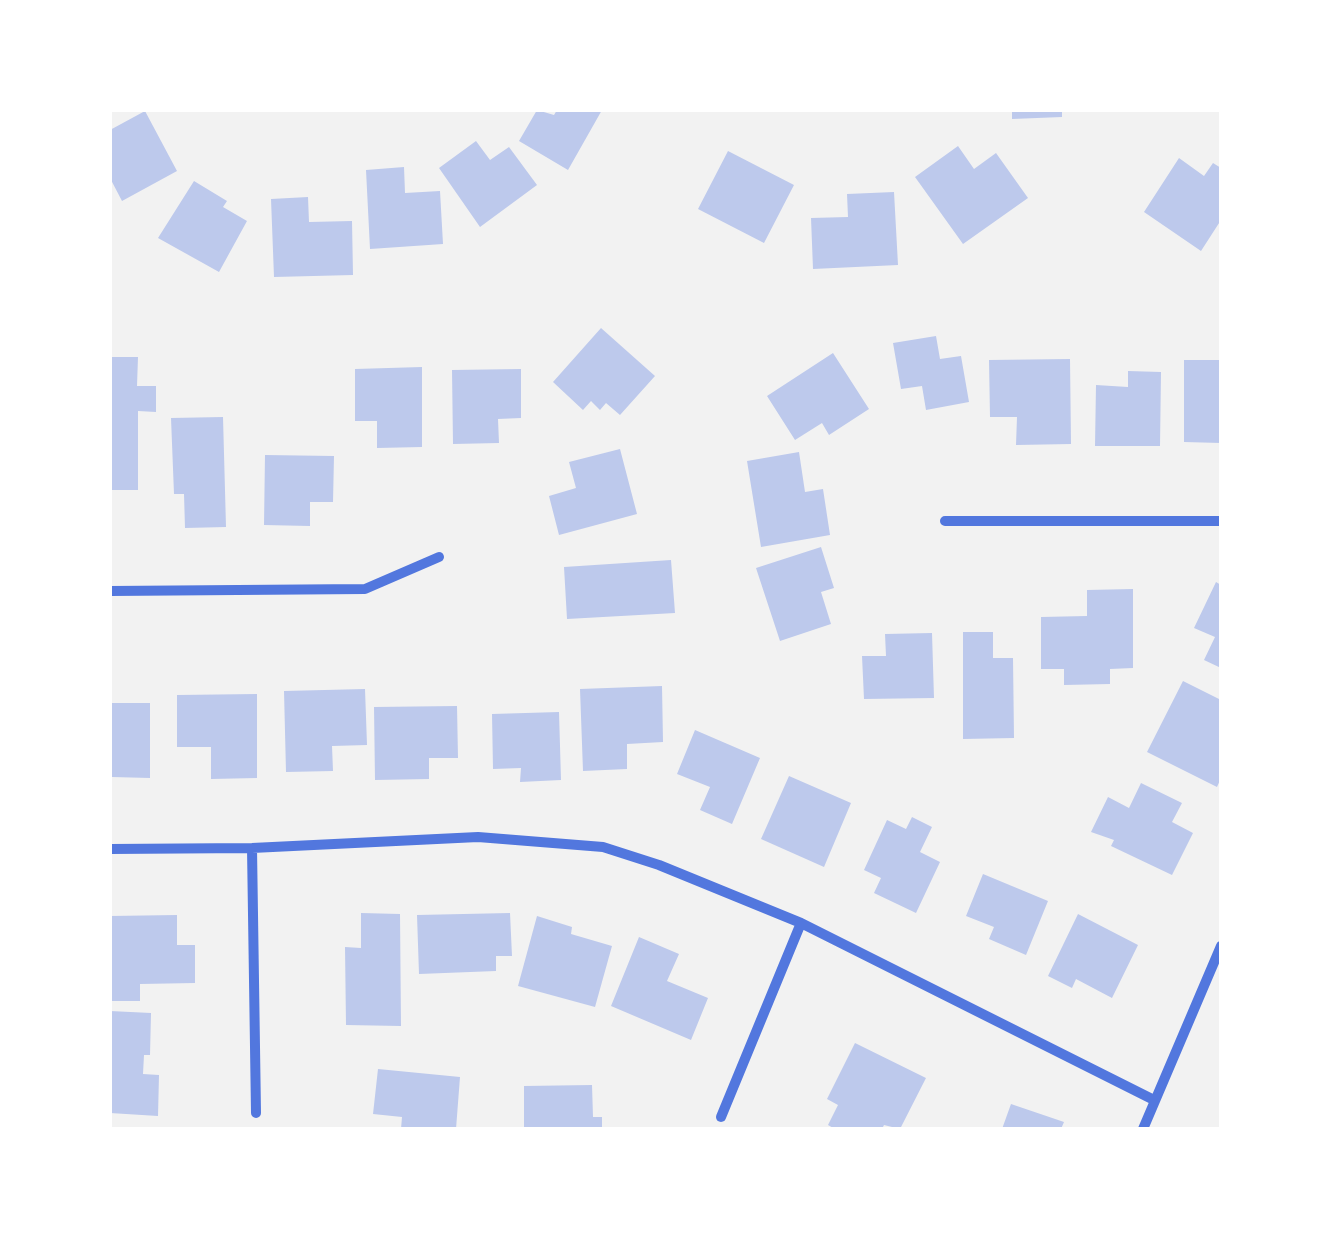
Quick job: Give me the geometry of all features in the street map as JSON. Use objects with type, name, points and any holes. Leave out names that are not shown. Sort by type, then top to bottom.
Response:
[{"type":"street","points":[[945,521],[1221,521]]},
{"type":"street","points":[[110,591],[365,589],[439,557]]},
{"type":"street","points":[[110,849],[252,848],[478,837],[603,846],[801,923],[1154,1100]]},
{"type":"street","points":[[252,848],[256,1113]]},
{"type":"street","points":[[721,1117],[801,923]]},
{"type":"street","points":[[1144,1129],[1221,946]]},
{"type":"building","points":[[537,110],[554,115],[557,110],[602,110],[568,170],[519,141]]},
{"type":"building","points":[[1012,110],[1062,110],[1062,117],[1012,119]]},
{"type":"building","points":[[145,111],[177,171],[122,201],[110,178],[110,130]]},
{"type":"building","points":[[476,141],[490,160],[509,147],[537,185],[480,227],[439,168]]},
{"type":"building","points":[[958,146],[974,169],[996,153],[1028,198],[963,244],[915,177]]},
{"type":"building","points":[[728,151],[794,185],[764,243],[698,209]]},
{"type":"building","points":[[1179,158],[1204,176],[1213,163],[1221,168],[1221,220],[1201,251],[1144,212]]},
{"type":"building","points":[[404,167],[405,193],[440,191],[443,244],[370,249],[366,170]]},
{"type":"building","points":[[194,181],[227,201],[223,207],[247,221],[219,272],[158,238]]},
{"type":"building","points":[[894,192],[898,265],[813,269],[811,218],[848,217],[847,194]]},
{"type":"building","points":[[308,197],[309,222],[352,221],[353,275],[274,277],[271,199]]},
{"type":"building","points":[[601,328],[655,376],[620,415],[606,403],[600,410],[591,401],[583,410],[553,382]]},
{"type":"building","points":[[936,336],[940,359],[961,356],[969,402],[926,410],[922,386],[901,389],[893,343]]},
{"type":"building","points":[[833,353],[869,409],[829,435],[822,423],[795,440],[767,396]]},
{"type":"building","points":[[110,357],[138,357],[137,386],[156,386],[156,412],[138,411],[138,490],[110,490]]},
{"type":"building","points":[[1070,359],[1071,444],[1016,445],[1017,417],[990,417],[989,360]]},
{"type":"building","points":[[1184,360],[1221,360],[1221,443],[1184,442]]},
{"type":"building","points":[[422,367],[422,447],[377,448],[377,421],[355,421],[355,369]]},
{"type":"building","points":[[521,369],[521,418],[498,419],[499,443],[453,444],[452,370]]},
{"type":"building","points":[[1128,371],[1161,372],[1160,446],[1095,446],[1096,385],[1128,387]]},
{"type":"building","points":[[223,417],[226,527],[185,528],[184,494],[174,494],[171,418]]},
{"type":"building","points":[[620,449],[637,514],[559,535],[549,496],[576,488],[569,462]]},
{"type":"building","points":[[799,452],[805,492],[823,489],[830,535],[761,547],[747,461]]},
{"type":"building","points":[[265,455],[334,456],[333,502],[310,502],[310,526],[264,525]]},
{"type":"building","points":[[821,547],[834,588],[821,592],[831,624],[780,641],[756,568]]},
{"type":"building","points":[[671,560],[675,613],[567,619],[564,567]]},
{"type":"building","points":[[1216,582],[1221,585],[1221,668],[1204,660],[1215,637],[1194,628]]},
{"type":"building","points":[[1133,589],[1133,668],[1110,669],[1110,684],[1064,685],[1064,669],[1041,669],[1041,617],[1087,616],[1087,590]]},
{"type":"building","points":[[963,632],[993,632],[993,658],[1013,658],[1014,738],[963,739]]},
{"type":"building","points":[[932,633],[934,698],[864,699],[862,656],[886,656],[885,634]]},
{"type":"building","points":[[1183,681],[1221,700],[1221,778],[1217,787],[1147,752]]},
{"type":"building","points":[[662,686],[663,742],[627,744],[627,769],[583,771],[580,689]]},
{"type":"building","points":[[365,689],[367,745],[332,746],[333,771],[286,772],[284,691]]},
{"type":"building","points":[[257,694],[257,778],[211,779],[211,747],[177,747],[177,695]]},
{"type":"building","points":[[110,703],[150,703],[150,778],[112,777]]},
{"type":"building","points":[[457,706],[458,758],[429,758],[429,779],[375,780],[374,707]]},
{"type":"building","points":[[559,712],[561,780],[520,782],[521,768],[493,769],[492,714]]},
{"type":"building","points":[[695,730],[760,758],[732,824],[700,810],[710,787],[677,774]]},
{"type":"building","points":[[789,776],[851,803],[824,867],[761,839]]},
{"type":"building","points":[[1141,783],[1182,803],[1172,822],[1193,833],[1172,875],[1111,846],[1114,840],[1091,832],[1108,797],[1129,808]]},
{"type":"building","points":[[912,817],[932,827],[920,852],[940,862],[916,913],[874,893],[881,878],[864,870],[887,820],[906,829]]},
{"type":"building","points":[[983,874],[1048,901],[1026,955],[989,939],[994,927],[966,916]]},
{"type":"building","points":[[361,913],[400,914],[401,1026],[346,1025],[345,947],[361,948]]},
{"type":"building","points":[[510,913],[512,956],[496,956],[496,971],[419,974],[417,915]]},
{"type":"building","points":[[1078,914],[1138,945],[1112,998],[1076,979],[1072,988],[1048,976]]},
{"type":"building","points":[[177,915],[177,945],[195,945],[195,983],[140,984],[140,1001],[110,1001],[110,916]]},
{"type":"building","points":[[537,916],[572,927],[571,934],[612,946],[595,1007],[518,986]]},
{"type":"building","points":[[639,937],[679,954],[667,981],[708,998],[691,1040],[611,1006]]},
{"type":"building","points":[[110,1011],[151,1013],[150,1055],[144,1055],[143,1074],[159,1075],[158,1116],[110,1113]]},
{"type":"building","points":[[855,1043],[926,1078],[900,1129],[884,1125],[882,1129],[835,1129],[828,1125],[838,1105],[827,1099]]},
{"type":"building","points":[[378,1069],[460,1077],[456,1129],[401,1129],[402,1117],[373,1114]]},
{"type":"building","points":[[592,1085],[593,1117],[602,1117],[602,1129],[524,1129],[524,1086]]},
{"type":"building","points":[[1011,1104],[1064,1122],[1061,1129],[1002,1129]]}]
